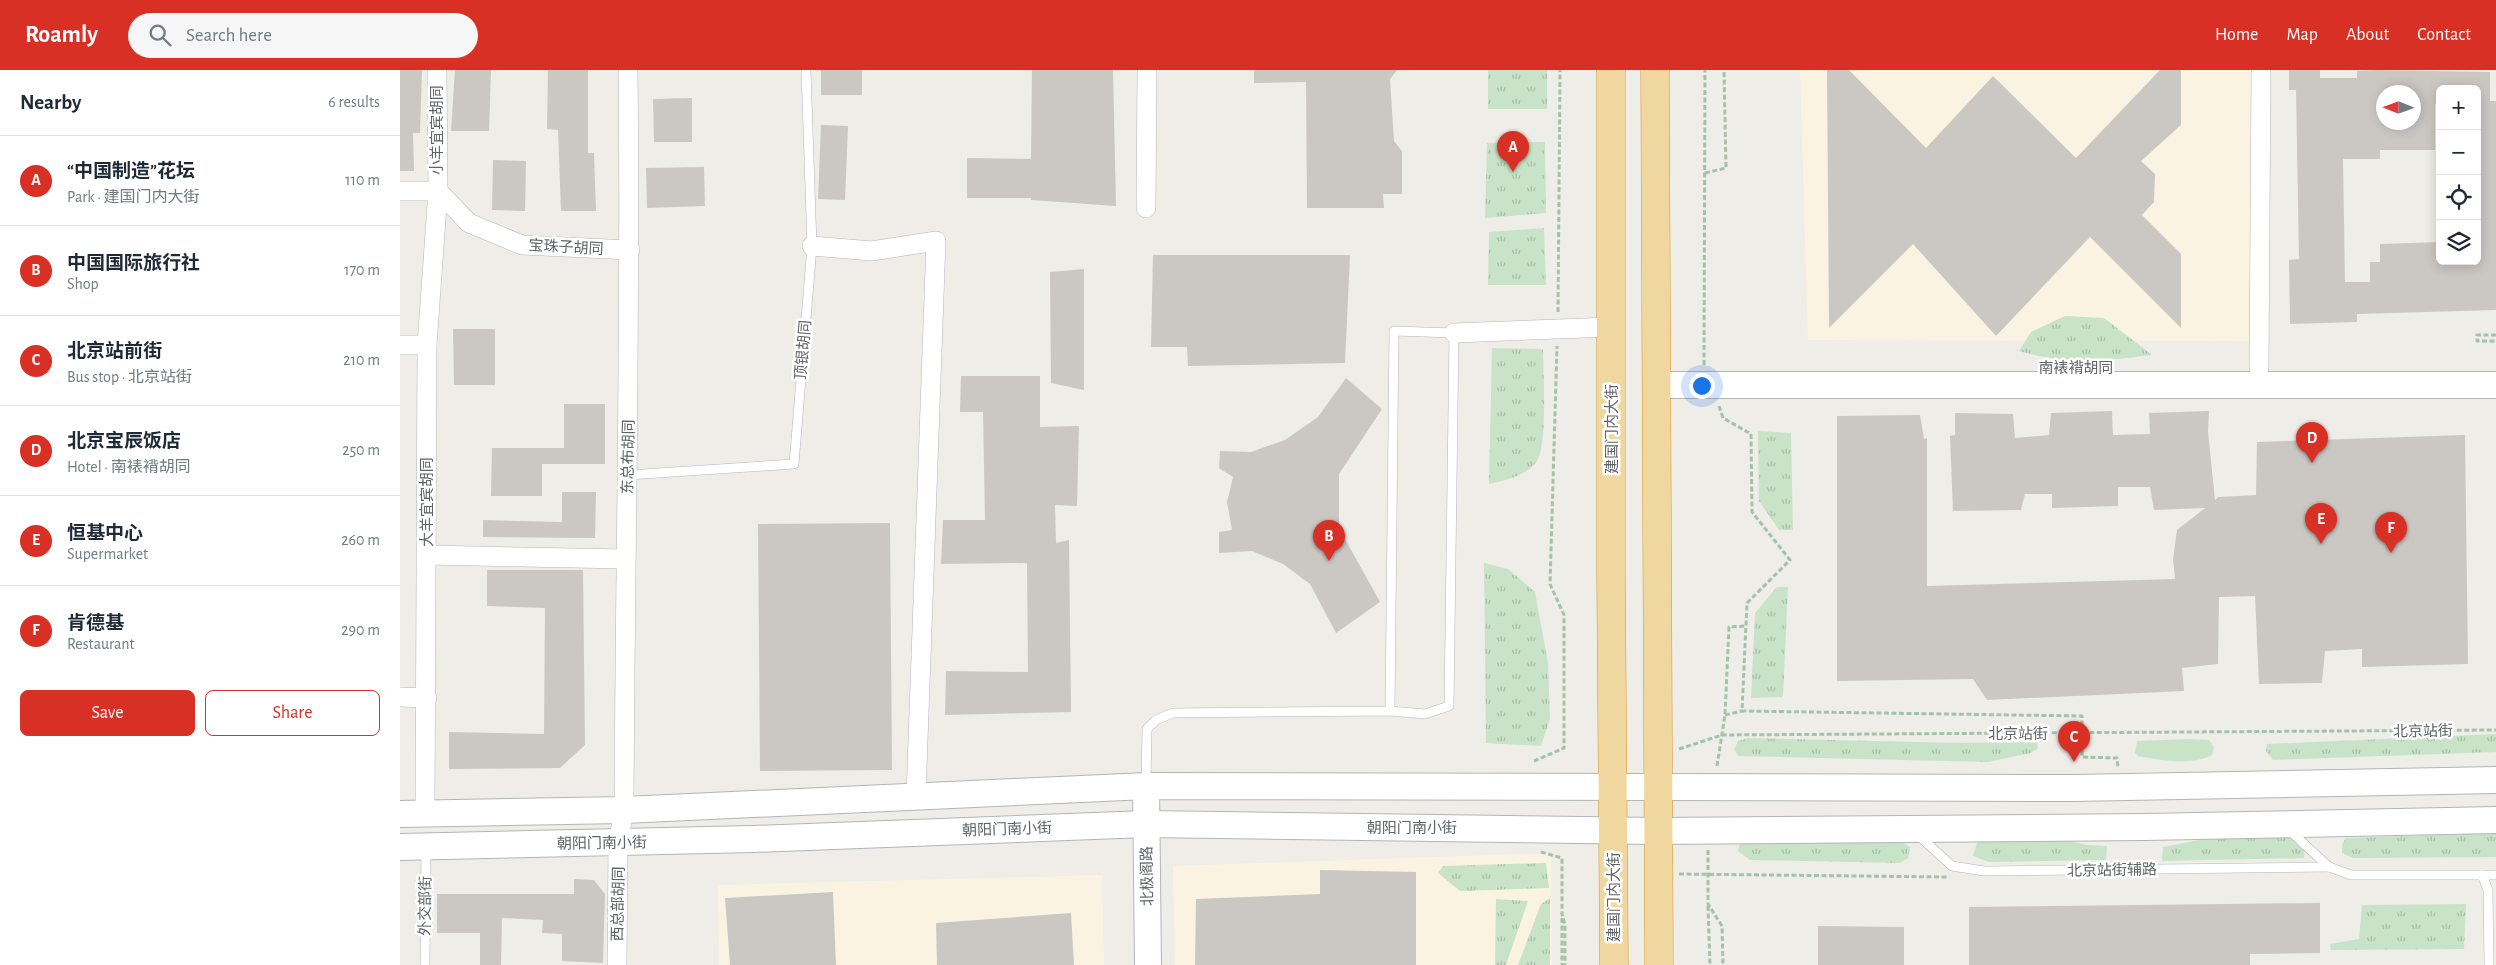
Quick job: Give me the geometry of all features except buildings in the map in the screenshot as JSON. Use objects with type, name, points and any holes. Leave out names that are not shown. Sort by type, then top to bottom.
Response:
[{"type":"highway","name":"建国门内大街","points":[[1611,70],[1614,965]]},
{"type":"highway","points":[[1655,70],[1659,965]]},
{"type":"main road","name":"南裱褙胡同","points":[[1708,377],[2259,368],[2496,367]]},
{"type":"main road","points":[[1656,377],[2177,385],[2496,385]]},
{"type":"main road","points":[[413,814],[624,810],[1146,786],[2119,788],[2496,780]]},
{"type":"main road","name":"北极阁路","points":[[1146,786],[1148,965]]},
{"type":"main road","points":[[1658,831],[2284,825],[2496,820]]},
{"type":"main road","name":"朝阳门南小街","points":[[400,847],[618,843],[1146,824],[1658,831]]},
{"type":"street","name":"小羊宜宾胡同","points":[[437,70],[438,191]]},
{"type":"street","name":"东总布胡同","points":[[618,843],[624,810],[625,559],[628,476],[630,250],[628,70]]},
{"type":"street","points":[[1146,208],[1147,70]]},
{"type":"street","points":[[2259,368],[2261,70]]},
{"type":"street","points":[[400,192],[438,191]]},
{"type":"street","name":"宝珠子胡同","points":[[438,191],[469,223],[522,245],[630,250]]},
{"type":"street","name":"大羊宜宾胡同","points":[[413,814],[427,698],[427,345],[438,191]]},
{"type":"street","points":[[812,246],[872,251],[936,241],[916,796]]},
{"type":"street","points":[[1454,333],[1612,327]]},
{"type":"street","points":[[400,345],[427,345]]},
{"type":"street","points":[[427,555],[625,559]]},
{"type":"street","points":[[400,697],[427,698]]},
{"type":"street","name":"西总部胡同","points":[[617,965],[618,843]]},
{"type":"lane","name":"顶银胡同","points":[[628,476],[794,464],[812,246],[806,70]]},
{"type":"lane","points":[[1146,786],[1148,729],[1156,720],[1173,713],[1390,711],[1425,714],[1449,706],[1454,333],[1394,331],[1390,711]]},
{"type":"lane","points":[[2284,825],[2329,867],[2351,875],[2496,875]]},
{"type":"lane","name":"北京站街辅路","points":[[1910,829],[1952,866],[1984,871],[2329,867]]},
{"type":"lane","name":"外交部街","points":[[425,965],[426,847]]},
{"type":"lane","points":[[2482,875],[2488,890],[2488,965]]},
{"type":"path","points":[[1534,761],[1564,748],[1564,615],[1550,584],[1558,329],[1560,70]]},
{"type":"path","points":[[1705,70],[1708,377],[1723,418],[1751,434],[1752,512],[1790,560],[1747,603],[1742,711]]},
{"type":"path","points":[[1705,173],[1726,168],[1724,70]]},
{"type":"path","points":[[2496,335],[2478,335],[2477,341],[2496,341]]},
{"type":"path","points":[[1746,626],[1729,628],[1726,715],[1742,711],[2082,716],[2082,757],[2117,758],[2119,788]]},
{"type":"path","name":"北京站街","points":[[1657,756],[1722,735],[2496,730]]},
{"type":"path","points":[[1538,851],[1562,858],[1562,914],[1565,925],[1564,965]]},
{"type":"path","points":[[1658,874],[1952,877]]},
{"type":"path","points":[[1708,904],[1710,965]]},
{"type":"path","points":[[1722,934],[1723,965]]},
{"type":"shaded area","points":[[1800,70],[2256,70],[2256,341],[1808,340]]},
{"type":"shaded area","points":[[1551,853],[1552,965],[1175,965],[1173,866]]},
{"type":"shaded area","points":[[1102,875],[1104,965],[719,965],[718,885]]},
{"type":"green space","points":[[1488,70],[1547,70],[1547,109],[1488,109]]},
{"type":"green space","points":[[1545,142],[1546,213],[1485,218],[1487,143]]},
{"type":"green space","points":[[1544,228],[1546,285],[1488,285],[1489,232]]},
{"type":"green space","points":[[2065,316],[2104,318],[2152,355],[2118,359],[2070,360],[2019,351],[2031,332]]},
{"type":"green space","points":[[1492,348],[1543,349],[1544,424],[1540,452],[1533,466],[1522,474],[1489,484]]},
{"type":"green space","points":[[1758,431],[1791,433],[1793,530],[1779,530],[1759,501]]},
{"type":"green space","points":[[1484,563],[1508,569],[1535,592],[1548,663],[1550,719],[1541,746],[1486,743]]},
{"type":"green space","points":[[1777,587],[1788,587],[1783,697],[1751,698],[1755,613]]},
{"type":"green space","points":[[2496,734],[2496,752],[2273,760],[2266,751],[2267,744]]},
{"type":"green space","points":[[1748,738],[1961,743],[2037,742],[2038,748],[2031,753],[1988,762],[1739,756],[1734,750],[1738,741]]},
{"type":"green space","points":[[2209,740],[2214,747],[2212,755],[2195,760],[2175,761],[2138,756],[2135,753],[2137,741]]},
{"type":"green space","points":[[2496,833],[2496,857],[2353,858],[2342,853],[2342,844],[2346,838]]},
{"type":"green space","points":[[2221,836],[2293,836],[2305,844],[2304,858],[2162,861],[2163,847]]},
{"type":"green space","points":[[1985,838],[2065,840],[2087,845],[2107,846],[2106,860],[1989,862],[1973,856],[1977,843]]},
{"type":"green space","points":[[1741,840],[1902,842],[1910,847],[1908,858],[1900,863],[1750,860],[1738,851]]},
{"type":"green space","points":[[1546,863],[1549,888],[1460,891],[1438,873],[1443,866]]},
{"type":"green space","points":[[1550,898],[1550,965],[1518,965],[1541,904]]},
{"type":"green space","points":[[1496,899],[1528,901],[1506,965],[1495,965]]},
{"type":"green space","points":[[2466,904],[2464,949],[2331,950],[2330,944],[2359,939],[2362,905]]},
{"type":"place","name":"“中国制造”花坛","points":[[1513,172]]},
{"type":"place","name":"北京宝辰饭店","points":[[2312,463]]},
{"type":"place","name":"恒基中心","points":[[2321,544]]},
{"type":"place","name":"肯德基","points":[[2391,553]]},
{"type":"place","name":"中国国际旅行社","points":[[1329,561]]},
{"type":"place","name":"北京站前街","points":[[2074,762]]}]
